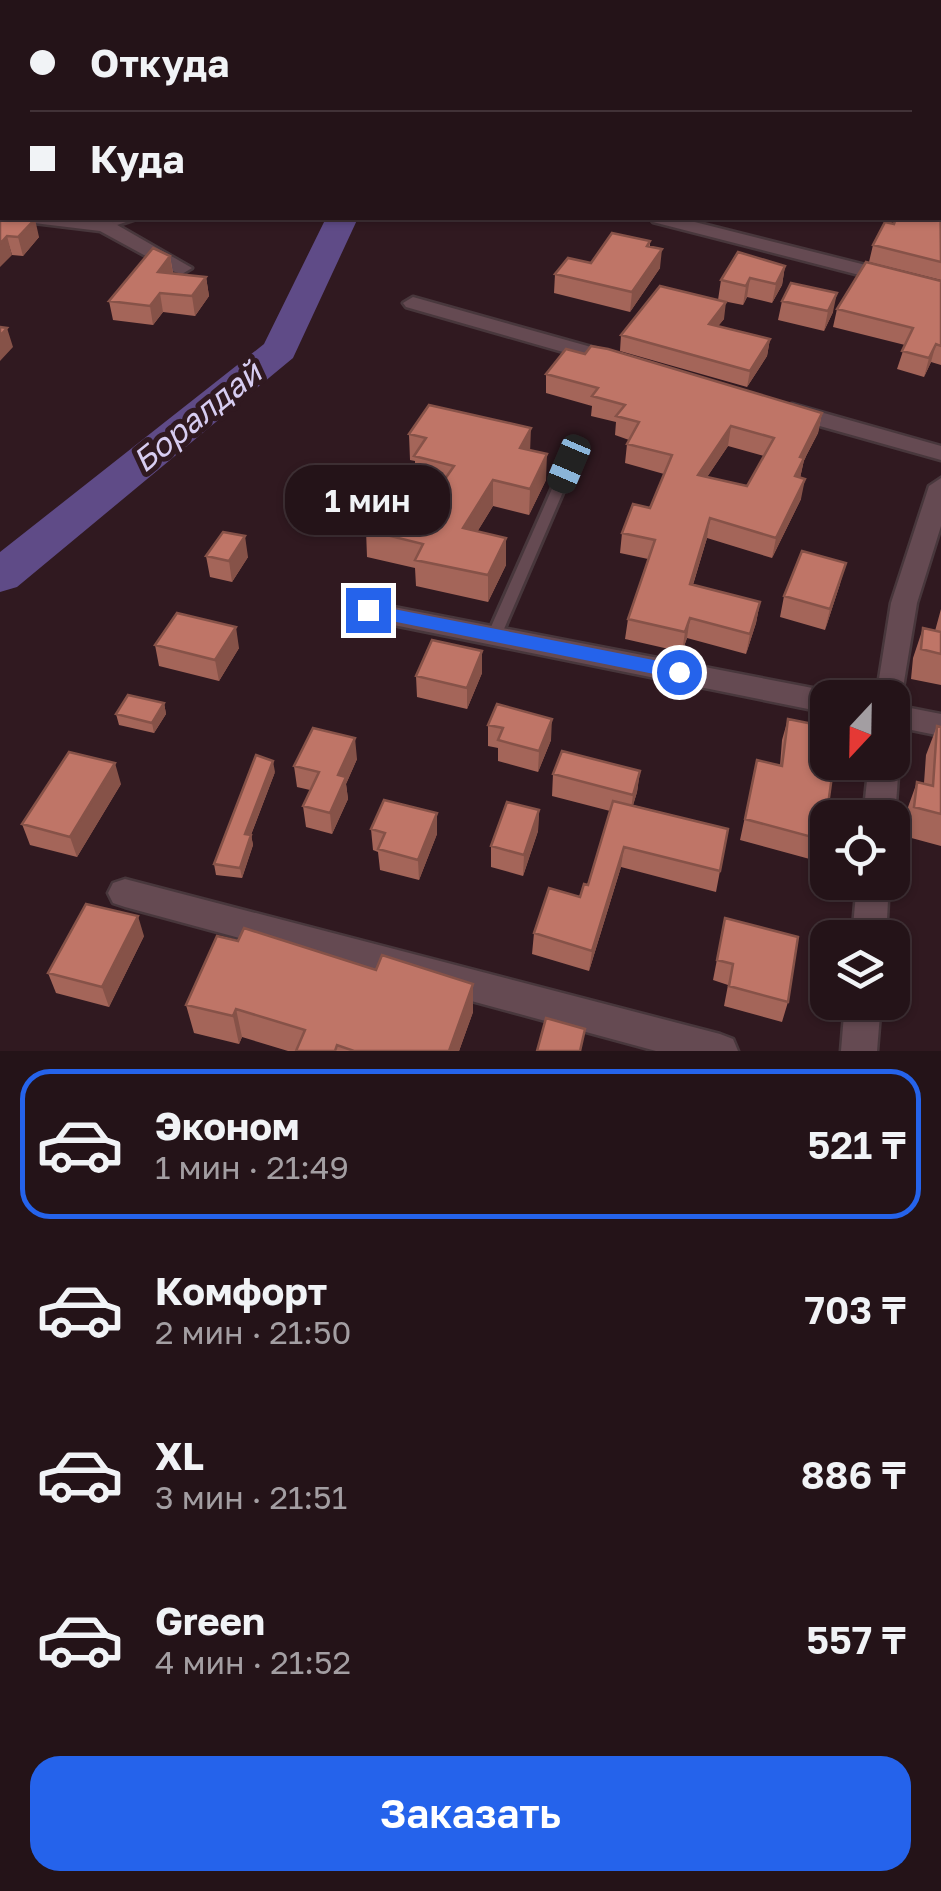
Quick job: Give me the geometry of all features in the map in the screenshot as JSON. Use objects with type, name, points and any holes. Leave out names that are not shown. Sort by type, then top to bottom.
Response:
[{"type":"street","points":[[52,220],[105,226],[182,268]]},
{"type":"street","points":[[667,220],[941,290]]},
{"type":"street","points":[[413,303],[648,370]]},
{"type":"street","points":[[776,406],[941,453]]},
{"type":"street","points":[[893,680],[904,603],[941,486]]},
{"type":"street","points":[[368,610],[810,698]]},
{"type":"street","points":[[910,718],[941,725]]},
{"type":"street","points":[[124,893],[720,1051]]},
{"type":"street","points":[[859,1051],[862,1020]]},
{"type":"lane","points":[[105,226],[126,220]]},
{"type":"lane","points":[[494,636],[569,464]]},
{"type":"building","points":[[0,220],[34,220],[18,237],[7,236],[0,244]]},
{"type":"building","points":[[895,220],[941,220],[941,262],[873,245],[885,222],[894,224]]},
{"type":"building","points":[[612,233],[650,241],[647,246],[662,249],[632,292],[555,274],[568,258],[591,263]]},
{"type":"building","points":[[153,248],[170,256],[158,272],[206,277],[192,296],[160,293],[150,306],[109,301]]},
{"type":"building","points":[[738,252],[785,266],[776,284],[750,278],[746,286],[721,280]]},
{"type":"building","points":[[866,262],[941,281],[941,346],[936,344],[929,358],[902,351],[913,328],[837,309]]},
{"type":"building","points":[[791,283],[837,293],[828,311],[782,301]]},
{"type":"building","points":[[660,286],[726,302],[709,324],[770,339],[750,371],[621,335]]},
{"type":"building","points":[[591,346],[608,349],[822,413],[795,476],[805,479],[776,538],[710,518],[690,584],[760,602],[750,634],[690,618],[685,632],[628,619],[655,540],[622,533],[633,504],[650,508],[672,455],[627,444],[639,422],[616,416],[625,405],[592,396],[598,388],[546,374],[566,349],[585,354]],"holes":[[[731,426],[774,438],[747,486],[698,475]]]},
{"type":"building","points":[[429,405],[531,428],[520,448],[547,454],[530,489],[493,480],[463,528],[506,538],[488,575],[415,560],[423,544],[366,530],[378,509],[418,518],[454,466],[414,456],[426,438],[409,434]]},
{"type":"building","points":[[223,532],[245,536],[229,561],[206,556]]},
{"type":"building","points":[[802,551],[846,563],[830,609],[784,596]]},
{"type":"building","points":[[177,613],[236,627],[215,660],[155,645]]},
{"type":"building","points":[[923,628],[941,632],[941,654],[921,649]]},
{"type":"building","points":[[432,640],[482,651],[467,688],[416,676]]},
{"type":"building","points":[[128,695],[164,703],[152,723],[116,714]]},
{"type":"building","points":[[497,704],[552,719],[539,751],[498,740],[503,728],[488,725]]},
{"type":"building","points":[[788,719],[810,723],[810,780],[831,780],[829,800],[810,800],[810,836],[745,819],[757,760],[782,766]]},
{"type":"building","points":[[937,726],[941,727],[941,814],[914,807],[917,782],[933,786]]},
{"type":"building","points":[[313,728],[355,738],[338,775],[346,777],[330,813],[303,806],[319,772],[294,766]]},
{"type":"building","points":[[562,751],[640,771],[633,795],[553,774]]},
{"type":"building","points":[[69,752],[115,763],[70,837],[22,824]]},
{"type":"building","points":[[256,755],[273,761],[245,834],[251,835],[240,868],[214,864]]},
{"type":"building","points":[[384,800],[437,813],[418,860],[378,849],[385,833],[371,829]]},
{"type":"building","points":[[613,801],[728,829],[720,871],[624,847],[592,951],[534,933],[549,888],[580,897],[584,884],[588,885]]},
{"type":"building","points":[[507,802],[539,810],[524,855],[491,846]]},
{"type":"building","points":[[86,904],[138,916],[102,987],[48,973]]},
{"type":"building","points":[[725,918],[798,937],[788,1002],[729,986],[733,964],[717,960]]},
{"type":"building","points":[[244,928],[376,970],[382,955],[473,984],[449,1051],[354,1051],[337,1045],[335,1051],[296,1051],[305,1030],[236,1009],[233,1016],[186,1005],[217,936],[238,941]]},
{"type":"building","points":[[546,1018],[585,1029],[580,1051],[537,1051]]},
{"type":"waterway","name":"Боралдай","points":[[0,576],[280,350],[341,220]]},
{"type":"route","points":[[368,610],[679,672]]}]
